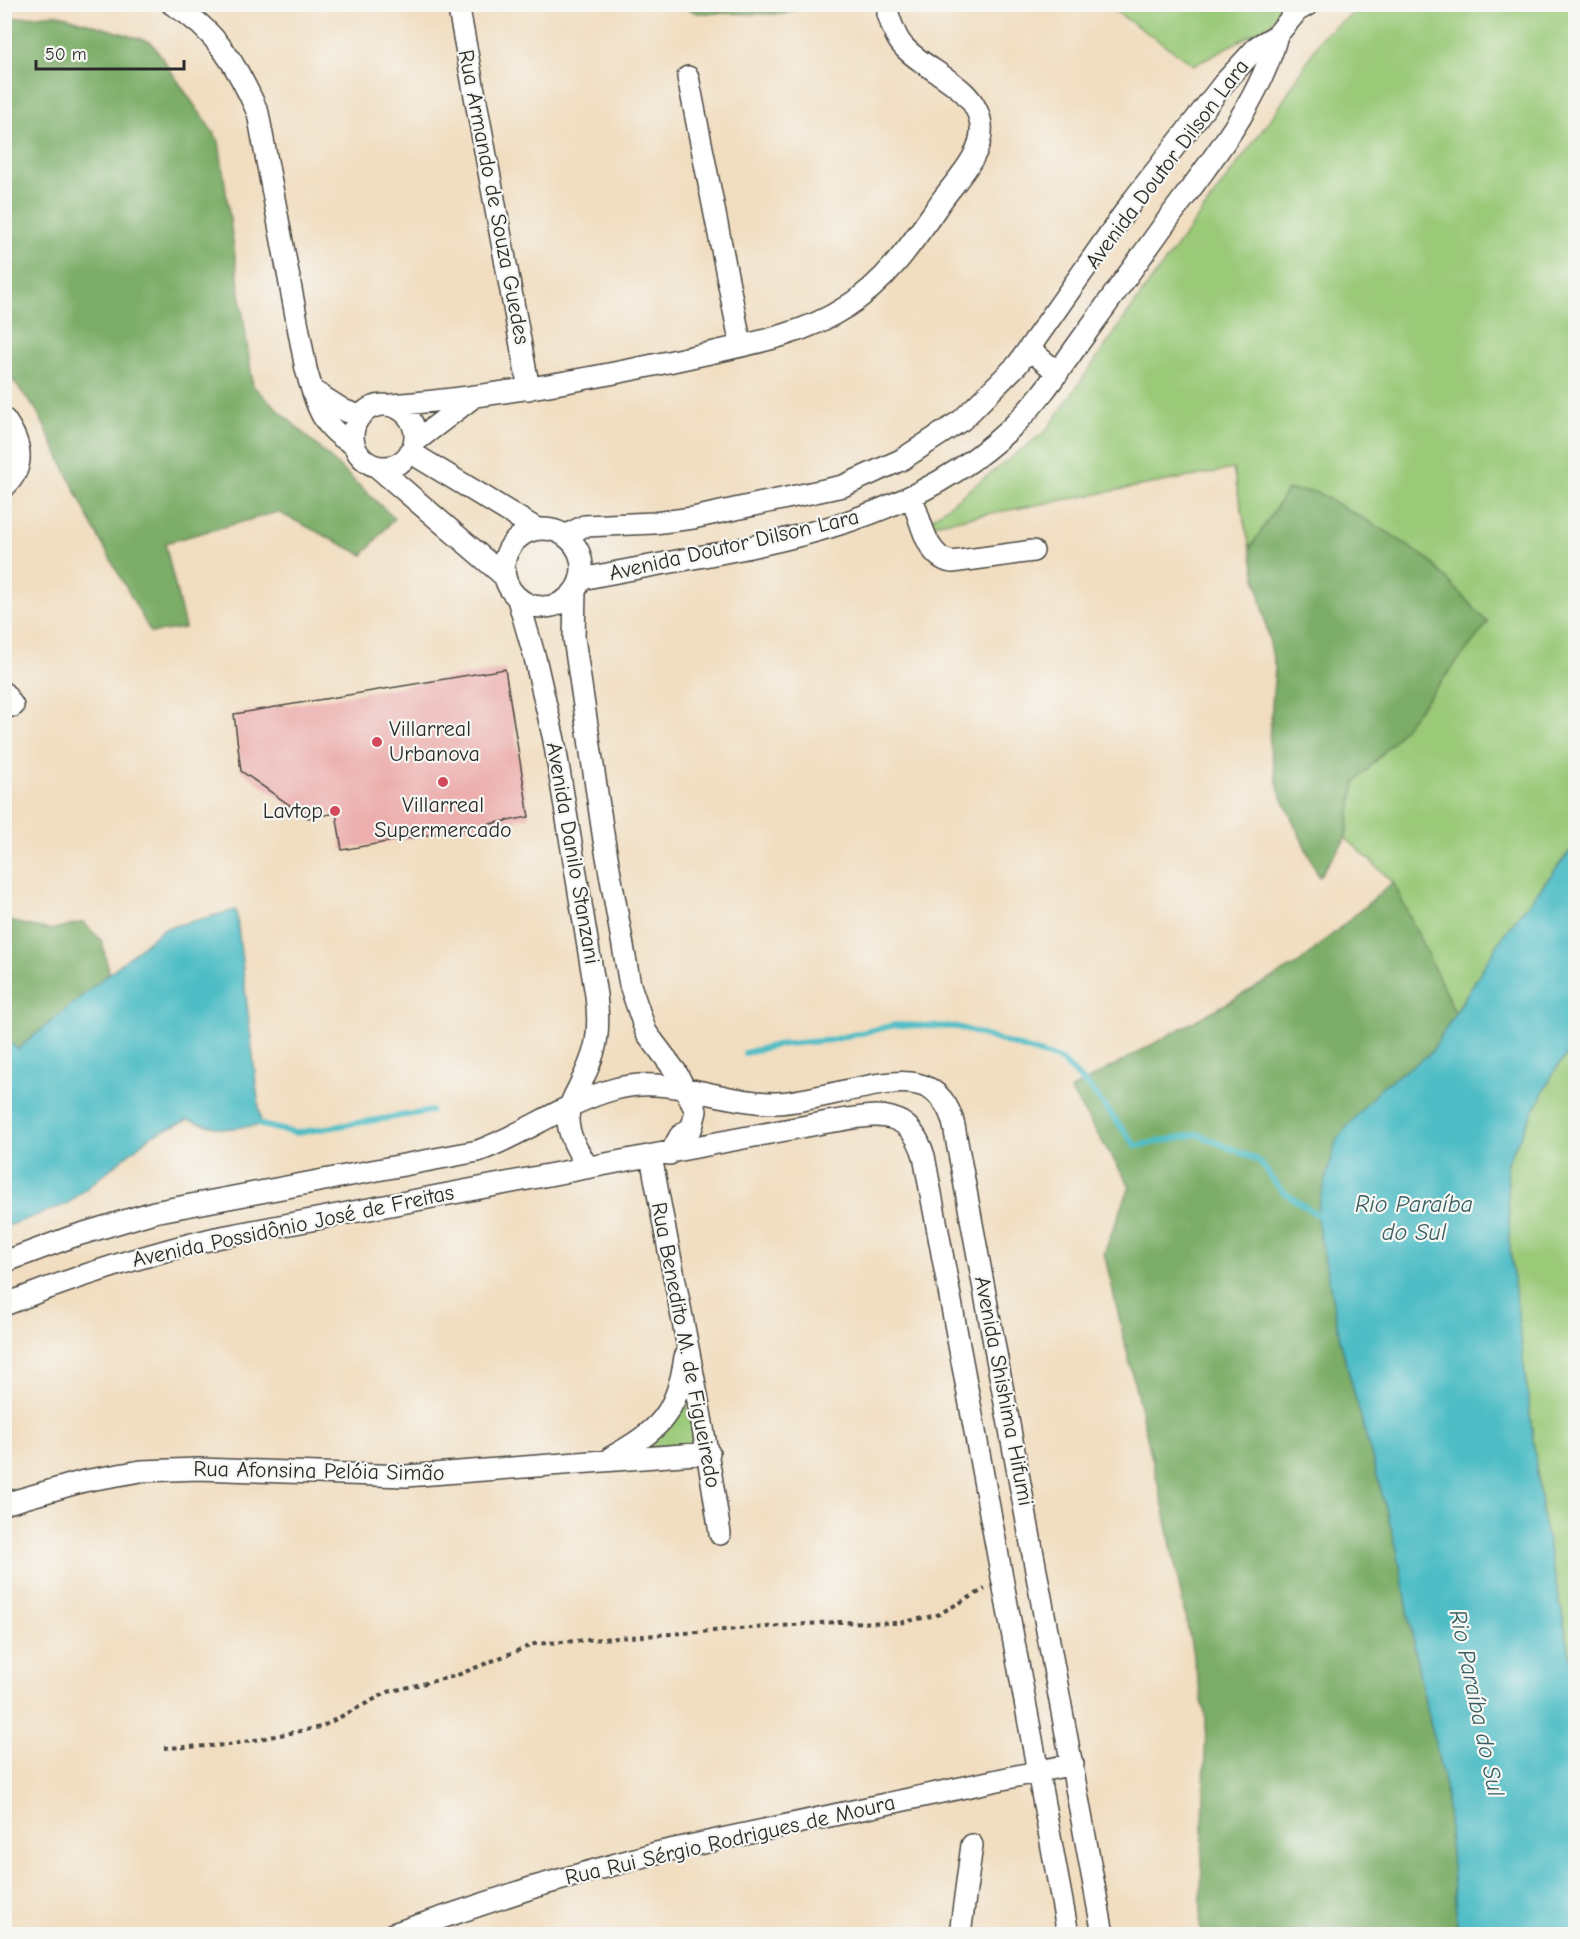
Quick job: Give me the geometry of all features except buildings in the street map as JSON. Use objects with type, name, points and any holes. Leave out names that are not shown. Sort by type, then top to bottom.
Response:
[{"type":"street","points":[[172,4],[217,39],[242,77],[258,113],[312,390],[323,419],[344,439],[354,444],[366,461],[376,466],[504,576]]},
{"type":"street","name":"Rua Armando de Souza Guedes","points":[[458,4],[529,389]]},
{"type":"street","points":[[1277,35],[1297,11],[1309,4]]},
{"type":"street","points":[[354,444],[353,428],[360,416],[370,407],[471,399],[741,346],[779,337],[812,325],[859,299],[891,270],[978,147],[980,121],[972,100],[904,47],[888,14]]},
{"type":"street","name":"Avenida Doutor Dilson Lara","points":[[565,536],[584,526],[654,523],[820,492],[864,478],[902,460],[962,420],[1006,376],[1029,349],[1134,199],[1224,83],[1258,46],[1277,35]]},
{"type":"street","name":"Avenida Doutor Dilson Lara","points":[[578,585],[817,530],[912,498],[947,478],[1011,428],[1058,373],[1238,120],[1265,74],[1277,35]]},
{"type":"street","points":[[688,77],[741,346]]},
{"type":"street","points":[[1029,349],[1058,373]]},
{"type":"street","points":[[312,390],[345,411],[360,416]]},
{"type":"street","points":[[376,466],[395,465],[471,399]]},
{"type":"street","points":[[391,405],[408,416],[414,425],[413,447]]},
{"type":"street","points":[[4,419],[18,442],[20,460],[14,476],[4,487]]},
{"type":"street","points":[[413,447],[537,529]]},
{"type":"street","points":[[912,498],[934,554],[941,560],[952,562],[1033,551]]},
{"type":"street","points":[[537,529],[556,531],[565,536],[580,554],[578,585],[567,600],[548,608],[527,605],[509,589],[504,576],[504,563],[511,546],[524,533],[537,529]]},
{"type":"street","name":"Avenida Danilo Stanzani","points":[[578,585],[574,638],[604,840],[630,985],[646,1032],[691,1090],[695,1105],[696,1118],[692,1127],[660,1155]]},
{"type":"street","name":"Avenida Danilo Stanzani","points":[[518,599],[535,658],[554,740],[596,995],[598,1020],[595,1046],[560,1111]]},
{"type":"street","name":"Avenida Shishima Hifumi","points":[[560,1111],[616,1088],[640,1086],[691,1090],[732,1100],[780,1103],[907,1082],[926,1086],[947,1106],[958,1146],[1103,1935]]},
{"type":"street","points":[[560,1111],[570,1137],[588,1167]]},
{"type":"street","name":"Avenida Possidônio José de Freitas","points":[[4,1262],[71,1237],[154,1212],[478,1151],[504,1142],[560,1111]]},
{"type":"street","name":"Avenida Shishima Hifumi","points":[[588,1167],[864,1117],[898,1119],[915,1133],[924,1156],[1068,1935]]},
{"type":"street","name":"Rua Benedito M. de Figueiredo","points":[[660,1155],[686,1347],[709,1453],[720,1534]]},
{"type":"street","name":"Avenida Possidônio José de Freitas","points":[[4,1305],[63,1281],[138,1257],[216,1238],[588,1167]]},
{"type":"street","points":[[605,1461],[643,1439],[668,1412],[679,1389],[686,1347]]},
{"type":"street","name":"Rua Afonsina Pelóia Simão","points":[[4,1504],[84,1481],[141,1471],[199,1469],[406,1476],[709,1453]]},
{"type":"street","name":"Rua Rui Sérgio Rodrigues de Moura","points":[[393,1935],[534,1887],[656,1853],[1073,1764]]},
{"type":"street","points":[[960,1935],[972,1845]]},
{"type":"path","points":[[164,1748],[229,1745],[321,1727],[343,1718],[388,1692],[455,1676],[534,1644],[835,1622],[899,1623],[937,1615],[1002,1580]]},
{"type":"green space","points":[[677,5],[810,5],[783,14],[698,13]]},
{"type":"green space","points":[[1106,5],[1307,5],[1194,65]]},
{"type":"green space","points":[[1365,5],[1575,5],[1575,845],[1504,934],[1455,1013],[1393,882],[1346,838],[1355,783],[1392,743],[1429,560],[1387,532],[1316,492],[1288,490],[1250,548],[1233,469],[922,526],[1047,430],[1145,289],[1278,109],[1323,35]]},
{"type":"green space","points":[[57,14],[151,42],[219,141],[253,386],[394,518],[363,555],[278,512],[165,543],[185,628],[151,633],[94,529],[37,411],[5,370],[5,19]]},
{"type":"green space","points":[[1287,490],[1316,492],[1387,532],[1429,560],[1488,623],[1392,743],[1355,783],[1346,838],[1319,877],[1279,791],[1269,743],[1275,668],[1250,548]]},
{"type":"green space","points":[[1393,882],[1455,1013],[1430,1054],[1381,1087],[1316,1214],[1341,1344],[1397,1549],[1421,1683],[1445,1786],[1458,1934],[1200,1934],[1206,1720],[1164,1510],[1104,1253],[1130,1186],[1070,1090],[1299,963]]},
{"type":"green space","points":[[4,920],[50,930],[83,922],[102,941],[109,974],[18,1049],[5,1039]]},
{"type":"green space","points":[[1575,1046],[1575,1678],[1542,1514],[1510,1249],[1507,1161],[1556,1068]]},
{"type":"green space","points":[[684,1395],[694,1432],[691,1443],[644,1449]]},
{"type":"water","name":"Rio Paraíba do Sul","points":[[1575,845],[1575,1046],[1556,1068],[1507,1162],[1510,1249],[1542,1514],[1575,1678],[1575,1934],[1458,1934],[1445,1786],[1421,1683],[1397,1549],[1341,1344],[1316,1214],[1337,1139],[1381,1087],[1430,1054],[1504,934]]},
{"type":"water","points":[[236,910],[261,1125],[223,1129],[188,1120],[152,1135],[67,1204],[5,1227],[5,1039],[18,1049],[163,929]]},
{"type":"waterway","points":[[745,1053],[776,1045],[831,1040],[895,1025],[958,1027],[1061,1060],[1090,1088],[1136,1146],[1197,1134],[1258,1160],[1282,1191],[1316,1214],[1322,1215]]},
{"type":"waterway","points":[[256,1120],[261,1125],[296,1133],[431,1111]]},
{"type":"place","name":"Villarreal Urbanova","points":[[377,742]]},
{"type":"place","name":"Villarreal Supermercado","points":[[443,782]]},
{"type":"place","name":"Lavtop","points":[[335,811]]}]
